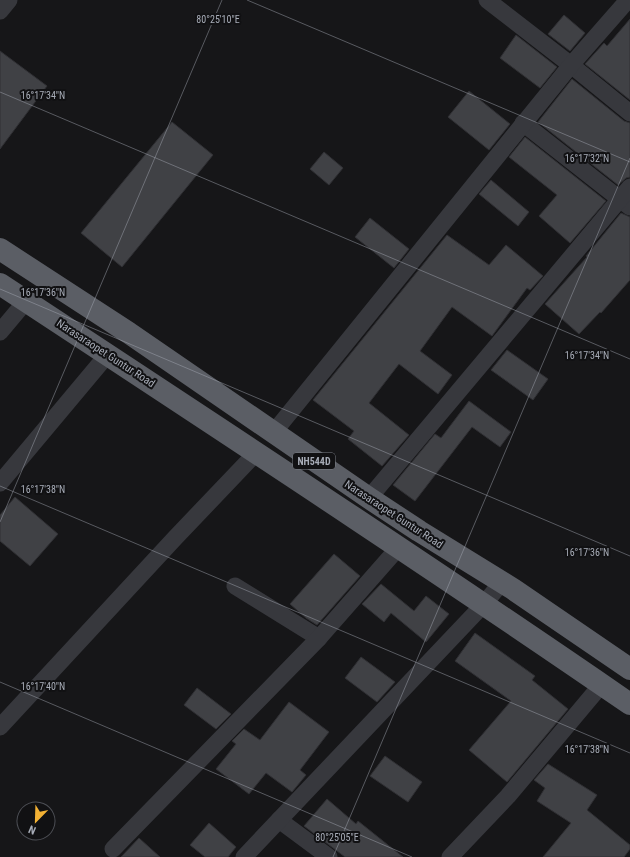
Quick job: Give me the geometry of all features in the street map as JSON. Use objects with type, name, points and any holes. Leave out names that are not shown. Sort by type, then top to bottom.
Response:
[{"type":"highway","name":"Narasaraopet Guntur Road","points":[[0,249],[129,332],[369,498],[502,582],[630,669]]},
{"type":"highway","name":"Narasaraopet Guntur Road","points":[[0,284],[399,547],[630,704]]},
{"type":"street","points":[[0,11],[9,0]]},
{"type":"street","points":[[274,432],[523,123],[628,0]]},
{"type":"street","points":[[492,2],[630,113]]},
{"type":"street","points":[[369,498],[627,198],[523,123]]},
{"type":"street","points":[[0,332],[26,301]]},
{"type":"street","points":[[0,483],[108,354]]},
{"type":"street","points":[[0,727],[175,538],[256,454]]},
{"type":"street","points":[[113,849],[319,638],[399,547]]},
{"type":"street","points":[[244,857],[484,604],[502,582]]},
{"type":"street","points":[[235,586],[319,638]]},
{"type":"street","points":[[450,857],[508,796],[602,684]]},
{"type":"street","points":[[279,820],[329,857]]},
{"type":"building","points":[[564,15],[585,33],[570,51],[548,34]]},
{"type":"building","points":[[630,19],[630,100],[585,64],[604,43],[607,46]]},
{"type":"building","points":[[516,35],[557,67],[540,88],[500,58]]},
{"type":"building","points":[[0,51],[47,86],[0,149]]},
{"type":"building","points":[[572,79],[624,121],[630,123],[630,177],[626,178],[618,185],[538,122]]},
{"type":"building","points":[[469,91],[510,124],[489,150],[448,117]]},
{"type":"building","points":[[172,122],[213,155],[122,267],[81,233]]},
{"type":"building","points":[[525,137],[606,201],[570,243],[539,216],[557,195],[509,157]]},
{"type":"building","points":[[324,152],[343,168],[329,185],[310,169]]},
{"type":"building","points":[[491,180],[529,212],[518,226],[479,194]]},
{"type":"building","points":[[621,213],[630,217],[630,280],[601,313],[600,312],[579,334],[545,304],[587,257],[586,256]]},
{"type":"building","points":[[370,218],[409,249],[394,268],[355,237]]},
{"type":"building","points":[[447,235],[489,265],[506,245],[543,276],[530,290],[527,288],[492,336],[452,307],[420,351],[452,375],[438,394],[399,364],[369,403],[409,435],[382,466],[348,439],[354,431],[313,400]]},
{"type":"building","points":[[507,350],[548,379],[533,400],[491,370]]},
{"type":"building","points":[[469,401],[511,432],[500,447],[472,427],[415,501],[393,485],[435,434],[441,438]]},
{"type":"building","points":[[15,497],[58,534],[30,566],[0,541],[0,515]]},
{"type":"building","points":[[334,554],[360,576],[317,625],[306,618],[290,604]]},
{"type":"building","points":[[381,584],[414,611],[426,596],[449,614],[426,642],[391,613],[384,622],[362,604]]},
{"type":"building","points":[[475,633],[535,676],[532,680],[568,709],[507,782],[469,750],[511,701],[455,661]]},
{"type":"building","points":[[361,657],[395,682],[377,702],[345,678]]},
{"type":"building","points":[[197,688],[231,714],[216,729],[184,705]]},
{"type":"building","points":[[289,702],[329,732],[300,770],[306,775],[292,792],[266,773],[249,794],[216,769],[236,744],[232,741],[244,729],[260,740]]},
{"type":"building","points":[[385,756],[422,782],[408,802],[370,776]]},
{"type":"building","points":[[548,764],[597,795],[587,810],[630,845],[630,849],[624,857],[543,857],[571,823],[537,801],[545,788],[534,780]]},
{"type":"building","points":[[327,799],[356,824],[358,821],[403,857],[345,857],[304,826]]},
{"type":"building","points":[[209,823],[236,847],[228,857],[205,857],[190,845]]},
{"type":"building","points":[[139,838],[160,857],[121,857]]}]
